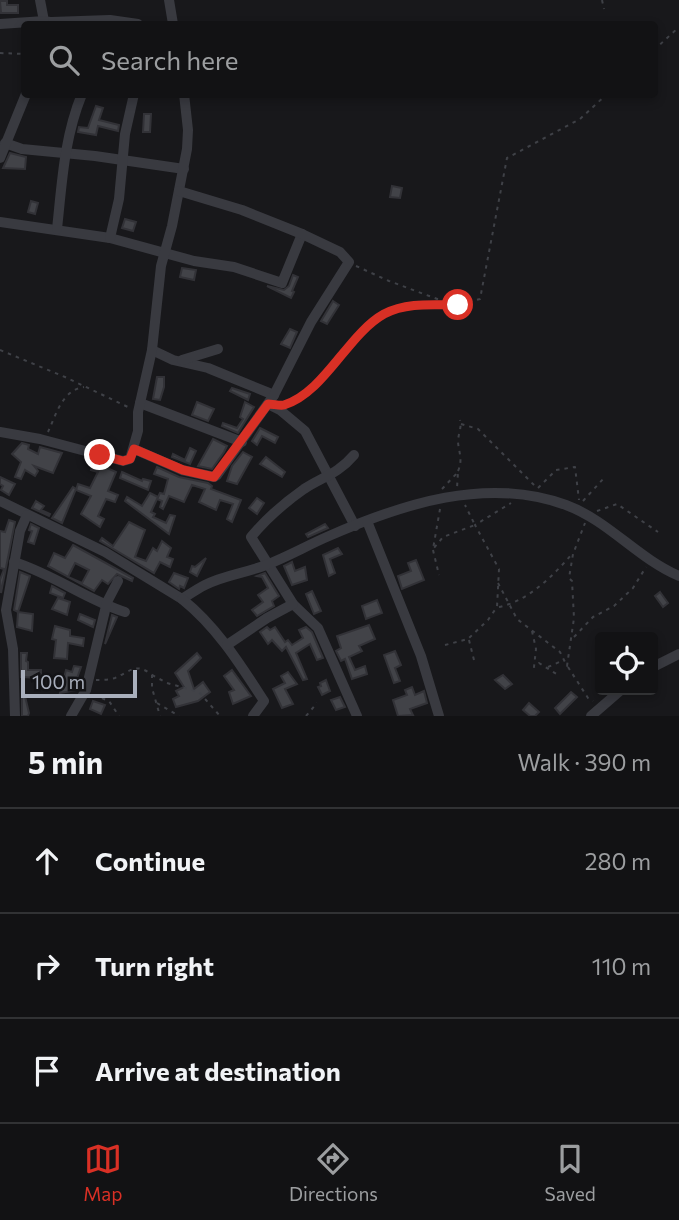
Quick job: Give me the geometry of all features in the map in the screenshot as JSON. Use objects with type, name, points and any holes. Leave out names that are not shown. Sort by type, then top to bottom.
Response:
[{"type":"street","points":[[40,0],[48,21]]},
{"type":"street","points":[[169,0],[172,21]]},
{"type":"street","points":[[90,21],[117,21]]},
{"type":"street","points":[[0,24],[21,24]]},
{"type":"street","points":[[0,158],[24,98]]},
{"type":"street","points":[[57,229],[71,125],[81,98]]},
{"type":"street","points":[[110,238],[119,199],[122,160],[133,98]]},
{"type":"street","points":[[0,432],[46,440],[123,461],[130,459],[138,431],[139,407],[152,350],[158,287],[184,169],[188,131],[184,98]]},
{"type":"street","points":[[5,143],[22,149],[184,169]]},
{"type":"street","points":[[134,449],[183,470],[214,477],[271,399],[311,322],[349,262],[340,252],[302,234],[242,210],[179,191]]},
{"type":"street","points":[[0,222],[110,238],[194,261],[234,267],[282,283],[302,234]]},
{"type":"street","points":[[178,361],[218,349]]},
{"type":"street","points":[[152,350],[178,361],[208,368],[271,399],[304,430],[355,526]]},
{"type":"street","points":[[139,407],[242,442]]},
{"type":"street","points":[[354,455],[329,477],[305,488],[275,512],[251,537],[293,604],[318,628],[357,716]]},
{"type":"street","points":[[182,599],[206,584],[267,565],[413,504],[483,494],[551,500],[586,514],[651,562],[678,575],[679,589]]},
{"type":"street","points":[[0,500],[27,516],[105,552],[199,612],[227,645],[264,701],[253,716]]},
{"type":"street","points":[[15,716],[13,649],[5,630],[6,610],[20,531],[27,516]]},
{"type":"street","points":[[367,521],[421,656],[439,716]]},
{"type":"street","points":[[15,562],[35,569],[106,606],[125,612]]},
{"type":"street","points":[[71,716],[87,685],[106,606],[118,580]]},
{"type":"street","points":[[227,645],[293,604]]},
{"type":"street","points":[[658,664],[679,654]]},
{"type":"street","points":[[0,677],[13,677]]},
{"type":"street","points":[[591,716],[615,695]]},
{"type":"path","points":[[602,0],[604,9]]},
{"type":"path","points":[[658,46],[679,27]]},
{"type":"path","points":[[0,53],[21,54]]},
{"type":"path","points":[[271,399],[283,405],[303,395],[334,366],[355,340],[384,314],[412,304],[452,305],[480,299],[508,158],[580,119],[603,98]]},
{"type":"path","points":[[349,262],[389,281],[452,305]]},
{"type":"path","points":[[0,350],[139,407]]},
{"type":"path","points":[[46,440],[56,414],[68,394],[77,388],[85,387]]},
{"type":"path","points":[[439,575],[433,549],[438,499],[458,472],[461,463],[458,443],[460,419]]},
{"type":"path","points":[[461,424],[478,429],[551,500]]},
{"type":"path","points":[[433,549],[443,537],[475,525],[537,487],[556,470],[575,467],[580,505],[604,478]]},
{"type":"path","points":[[458,472],[458,496],[499,569],[497,607]]},
{"type":"path","points":[[567,666],[573,638],[574,597],[572,581],[569,578],[573,554],[586,514],[617,504],[658,532]]},
{"type":"path","points":[[445,645],[468,639],[497,607],[511,604],[549,580],[573,554]]},
{"type":"path","points":[[573,638],[593,617],[614,606],[633,587],[651,562]]},
{"type":"path","points":[[498,583],[517,619],[560,652],[588,698],[603,706]]},
{"type":"path","points":[[532,630],[536,649],[534,667],[539,663],[558,675]]},
{"type":"path","points":[[468,639],[475,664]]},
{"type":"path","points":[[547,668],[564,660]]},
{"type":"path","points":[[87,685],[115,678],[136,667],[145,669],[167,683],[199,692],[220,716]]},
{"type":"path","points":[[152,675],[152,688],[160,716]]},
{"type":"path","points":[[87,685],[109,701],[119,716]]},
{"type":"path","points":[[156,703],[179,716]]},
{"type":"path","points":[[306,716],[317,703]]},
{"type":"building","points":[[0,1],[7,1],[7,5],[18,5],[18,13],[1,13]]},
{"type":"building","points":[[96,106],[103,108],[99,120],[119,125],[118,131],[98,126],[96,135],[78,132],[79,127],[88,128]]},
{"type":"building","points":[[144,114],[151,114],[150,132],[143,132]]},
{"type":"building","points":[[10,153],[26,157],[25,169],[3,168]]},
{"type":"building","points":[[392,186],[402,188],[400,198],[390,197]]},
{"type":"building","points":[[31,201],[38,203],[35,214],[28,212]]},
{"type":"building","points":[[125,219],[136,222],[133,231],[122,228]]},
{"type":"building","points":[[182,268],[196,270],[194,280],[180,277]]},
{"type":"building","points":[[293,275],[298,277],[291,298],[267,286],[284,290],[289,286]]},
{"type":"building","points":[[333,301],[339,305],[327,324],[321,321]]},
{"type":"building","points":[[290,329],[297,332],[290,348],[281,344]]},
{"type":"building","points":[[157,377],[164,377],[160,400],[153,399]]},
{"type":"building","points":[[232,388],[250,394],[248,400],[230,391]]},
{"type":"building","points":[[197,402],[214,409],[208,421],[192,415]]},
{"type":"building","points":[[245,402],[254,407],[238,433],[222,426],[223,423],[237,428],[243,419],[240,417]]},
{"type":"building","points":[[260,428],[278,437],[275,443],[262,436],[257,445],[252,441]]},
{"type":"building","points":[[213,439],[227,446],[224,452],[212,469],[198,466]]},
{"type":"building","points":[[22,443],[29,445],[28,449],[38,454],[40,447],[62,453],[53,473],[34,466],[38,471],[35,476],[25,470],[21,479],[15,477],[21,462],[12,454]]},
{"type":"building","points":[[190,448],[196,451],[190,464],[172,457],[173,454],[185,460]]},
{"type":"building","points":[[243,452],[252,457],[237,484],[227,481],[232,466]]},
{"type":"building","points":[[266,457],[285,472],[282,477],[260,464]]},
{"type":"building","points":[[94,462],[116,472],[108,491],[118,495],[115,502],[106,499],[98,516],[104,519],[100,527],[81,514],[91,496],[76,490],[78,484],[90,488],[98,472],[91,470]]},
{"type":"building","points":[[157,467],[179,477],[208,483],[212,486],[211,489],[241,500],[232,522],[227,519],[233,504],[220,500],[216,510],[199,502],[205,489],[192,485],[184,502],[169,496],[163,509],[160,507],[162,501],[157,499],[160,493],[164,494],[168,479],[154,474]]},
{"type":"building","points":[[122,472],[142,481],[151,481],[148,490],[120,478]]},
{"type":"building","points":[[0,477],[15,484],[9,495],[1,490],[3,486],[0,484]]},
{"type":"building","points":[[73,487],[76,489],[62,523],[52,518]]},
{"type":"building","points":[[150,493],[158,497],[151,512],[155,514],[153,517],[166,523],[170,515],[175,516],[169,534],[125,501],[127,497],[142,506]]},
{"type":"building","points":[[257,498],[264,503],[257,514],[249,508]]},
{"type":"building","points":[[36,501],[44,506],[41,510],[50,514],[49,516],[32,508]]},
{"type":"building","points":[[9,520],[15,522],[1,593],[0,580],[4,569],[0,568],[0,531],[5,532]]},
{"type":"building","points":[[129,522],[145,530],[135,557],[146,561],[153,548],[157,551],[162,541],[171,548],[167,557],[173,559],[170,567],[160,562],[154,573],[100,541],[102,538],[113,546]]},
{"type":"building","points":[[31,524],[39,528],[34,544],[28,542],[32,531],[29,530]]},
{"type":"building","points":[[325,524],[328,528],[308,537],[306,534]]},
{"type":"building","points":[[73,545],[133,578],[132,581],[117,574],[108,584],[102,580],[94,591],[69,577],[82,583],[89,570],[75,563],[68,577],[48,566],[54,553],[65,558]]},
{"type":"building","points":[[338,548],[342,554],[330,559],[335,573],[329,576],[323,555]]},
{"type":"building","points":[[206,558],[197,576],[190,572],[192,566],[195,567]]},
{"type":"building","points":[[416,560],[424,580],[402,589],[398,576],[411,571],[408,563]]},
{"type":"building","points":[[292,562],[295,571],[305,567],[307,580],[292,585],[284,566]]},
{"type":"building","points":[[20,572],[30,576],[18,612],[14,610]]},
{"type":"building","points":[[174,573],[188,578],[184,588],[180,586],[179,589],[169,582]]},
{"type":"building","points":[[265,573],[279,596],[272,601],[274,606],[257,616],[252,610],[263,602],[258,595],[268,588],[262,577],[257,576]]},
{"type":"building","points":[[52,586],[65,593],[63,598],[50,593]]},
{"type":"building","points":[[312,591],[321,611],[314,614],[306,594]]},
{"type":"building","points":[[660,592],[668,603],[663,607],[655,596]]},
{"type":"building","points":[[58,598],[70,602],[67,615],[52,609]]},
{"type":"building","points":[[377,600],[382,613],[366,619],[362,606]]},
{"type":"building","points":[[18,612],[33,614],[32,631],[17,627]]},
{"type":"building","points":[[80,614],[95,620],[93,627],[78,620]]},
{"type":"building","points":[[112,615],[117,617],[105,644]]},
{"type":"building","points":[[369,625],[375,639],[359,646],[362,651],[349,657],[355,670],[365,666],[367,674],[352,679],[345,659],[341,661],[336,651],[341,648],[337,636]]},
{"type":"building","points":[[55,626],[70,630],[70,636],[84,638],[83,646],[68,643],[67,659],[54,658],[56,640],[52,639]]},
{"type":"building","points":[[267,627],[270,630],[275,627],[285,642],[288,640],[292,645],[303,638],[299,630],[306,627],[312,632],[323,658],[317,660],[310,644],[296,653],[307,679],[303,680],[286,647],[282,651],[272,640],[268,644],[260,632]]},
{"type":"building","points":[[395,651],[401,665],[395,668],[400,681],[394,683],[384,655]]},
{"type":"building","points":[[21,653],[27,653],[28,670],[41,670],[41,678],[21,677]]},
{"type":"building","points":[[197,653],[201,658],[188,671],[194,689],[203,682],[210,692],[198,701],[176,707],[173,699],[179,696],[176,691],[184,687],[175,673]]},
{"type":"building","points":[[74,666],[81,667],[76,681],[77,690],[60,693],[66,670],[72,672]]},
{"type":"building","points":[[232,670],[251,696],[233,704],[229,692],[234,690],[224,676]]},
{"type":"building","points":[[288,672],[297,684],[285,689],[293,704],[282,708],[273,689],[285,683],[281,676]]},
{"type":"building","points":[[503,675],[512,684],[505,689],[495,680]]},
{"type":"building","points":[[326,680],[330,691],[322,695],[318,687]]},
{"type":"building","points":[[412,687],[415,695],[424,691],[427,703],[410,709],[413,715],[398,716],[393,700],[407,695],[405,690]]},
{"type":"building","points":[[24,692],[29,713],[28,716],[22,716]]},
{"type":"building","points":[[571,692],[577,697],[560,714],[555,708]]},
{"type":"building","points":[[340,697],[345,707],[336,710],[331,700]]},
{"type":"building","points":[[93,701],[105,705],[101,714],[90,709]]},
{"type":"building","points":[[529,703],[539,712],[535,716],[530,716],[523,710]]},
{"type":"route","points":[[100,455],[126,461],[130,459],[134,449],[183,470],[214,477],[268,404],[283,405],[303,395],[334,366],[370,324],[384,314],[412,304],[458,305]]}]
